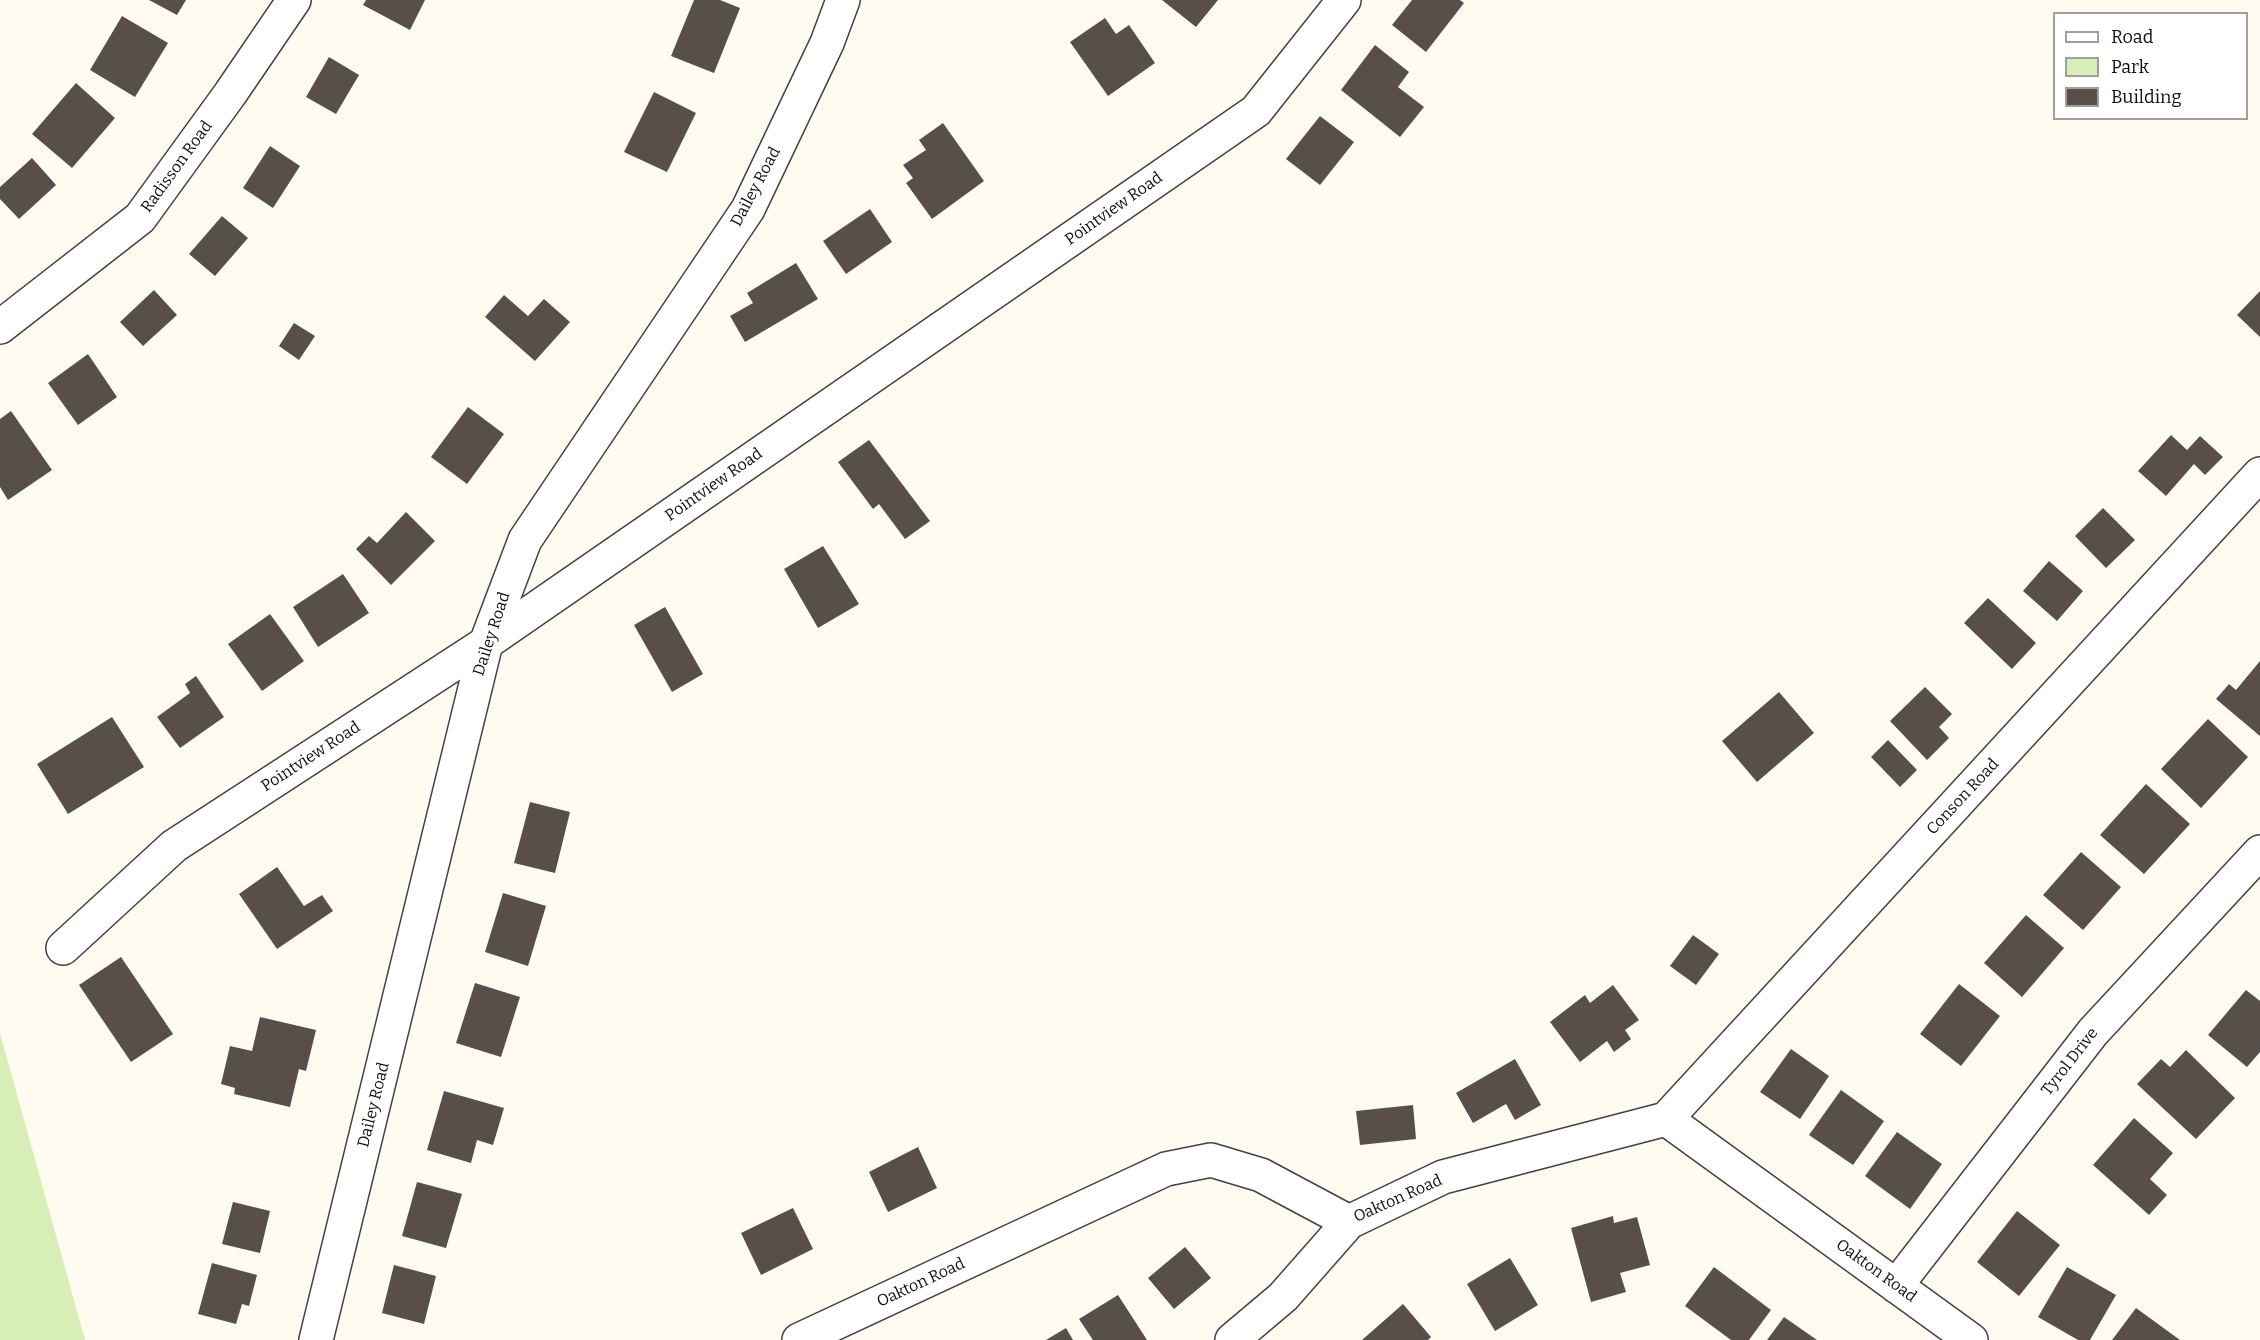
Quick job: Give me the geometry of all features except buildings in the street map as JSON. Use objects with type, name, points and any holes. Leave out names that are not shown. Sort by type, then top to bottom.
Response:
[{"type":"street","name":"Radisson Road","points":[[0,327],[140,218],[230,94],[294,0]]},
{"type":"street","name":"Dailey Road","points":[[316,1340],[486,643],[525,540],[748,209],[827,43],[843,0]]},
{"type":"street","name":"Pointview Road","points":[[63,948],[174,846],[486,643],[1256,111],[1344,0]]},
{"type":"street","name":"Conson Road","points":[[1666,1119],[2260,474]]},
{"type":"street","name":"Tyrol Drive","points":[[1896,1286],[2093,1032],[2260,852]]},
{"type":"street","name":"Oakton Road","points":[[799,1340],[1166,1169],[1211,1160],[1261,1175],[1349,1222],[1443,1177],[1666,1119],[1971,1340]]},
{"type":"street","points":[[1232,1340],[1283,1297],[1349,1222]]},
{"type":"green space","points":[[0,1033],[85,1340],[0,1340]]}]
